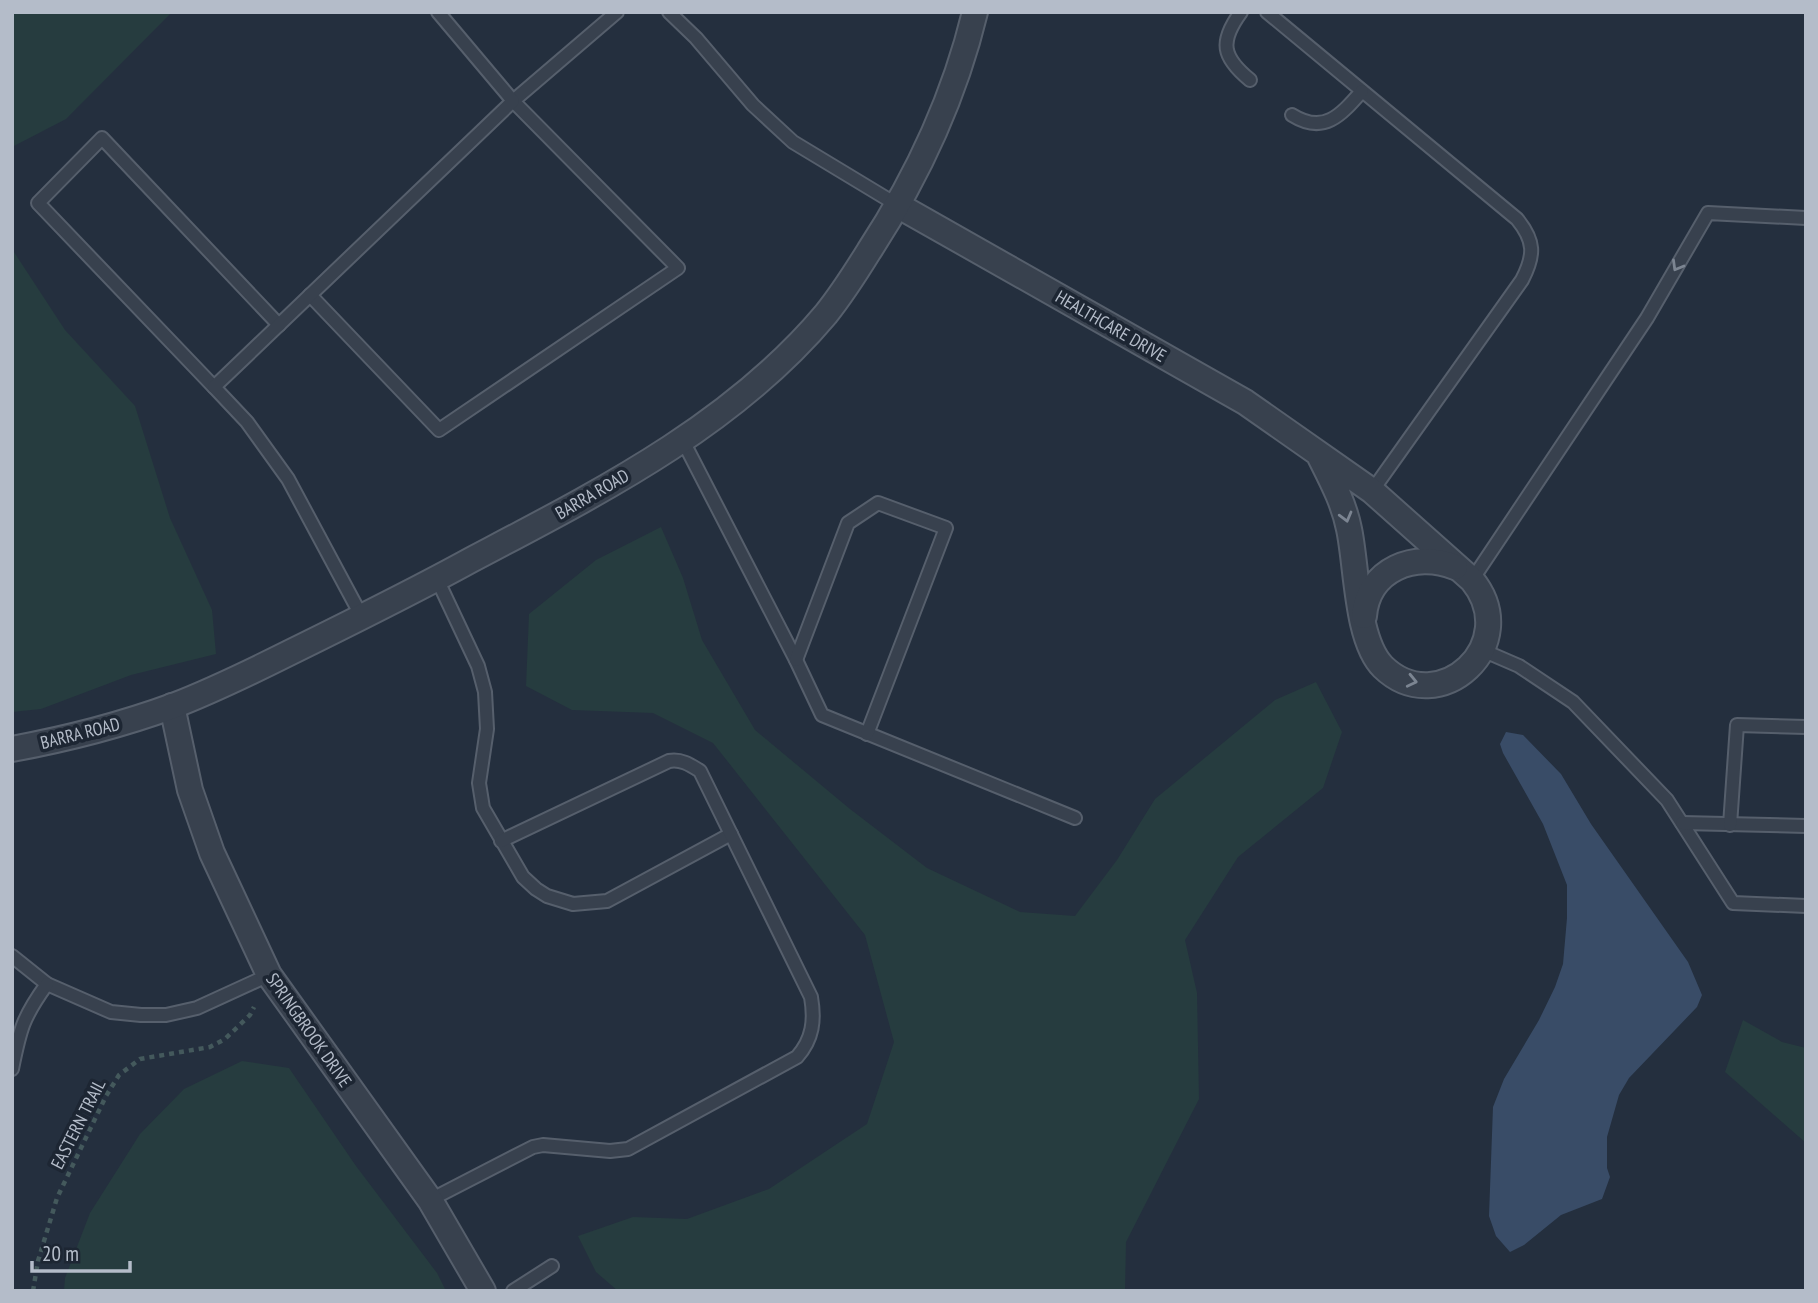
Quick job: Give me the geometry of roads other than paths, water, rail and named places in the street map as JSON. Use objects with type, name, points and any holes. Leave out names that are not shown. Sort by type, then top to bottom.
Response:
[{"type":"street","name":"BARRA ROAD","points":[[12,749],[135,719],[231,681],[437,579],[574,505],[683,441],[713,419],[781,360],[824,315],[899,206],[941,120],[975,12]]},
{"type":"street","name":"HEALTHCARE DRIVE","points":[[899,206],[1245,402],[1372,491],[1470,581]]},
{"type":"street","name":"HEALTHCARE DRIVE","points":[[1319,455],[1344,509],[1366,637],[1373,655],[1383,668],[1401,679],[1420,684],[1440,683],[1459,676],[1471,666],[1482,650]]},
{"type":"street","points":[[1366,637],[1364,618],[1368,600],[1386,575],[1404,564],[1424,560],[1470,581],[1489,626],[1482,650]]},
{"type":"street","name":"SPRINGBROOK DRIVE","points":[[172,706],[190,790],[212,853],[269,975],[430,1200],[483,1291]]},
{"type":"lane","points":[[310,295],[439,430],[678,268],[513,101],[438,12]]},
{"type":"lane","points":[[214,387],[513,101],[617,12]]},
{"type":"lane","points":[[669,12],[696,38],[753,106],[793,142],[899,206]]},
{"type":"lane","points":[[1241,12],[1231,26],[1227,55],[1233,66],[1250,80]]},
{"type":"lane","points":[[1267,12],[1517,219],[1528,233],[1532,249],[1522,280],[1372,491]]},
{"type":"lane","points":[[1292,115],[1304,122],[1332,120],[1343,113],[1362,91]]},
{"type":"lane","points":[[279,325],[102,138],[38,203],[247,422],[288,479],[362,617]]},
{"type":"lane","points":[[1470,581],[1647,318],[1708,214],[1806,218]]},
{"type":"lane","points":[[683,441],[822,715],[1075,818]]},
{"type":"lane","points":[[796,660],[848,523],[878,503],[946,528],[867,734]]},
{"type":"lane","points":[[437,579],[478,666],[485,692],[487,729],[480,794],[483,808],[523,877],[536,889],[560,901],[584,905],[607,901],[731,834]]},
{"type":"lane","points":[[1482,650],[1519,666],[1573,702],[1667,800],[1733,903],[1806,906]]},
{"type":"lane","points":[[1730,825],[1737,724],[1806,726]]},
{"type":"lane","points":[[430,1200],[534,1147],[543,1145],[610,1151],[628,1149],[797,1057],[814,1025],[811,997],[699,771],[678,760],[668,761],[501,841]]},
{"type":"lane","points":[[1682,823],[1806,826]]},
{"type":"lane","points":[[12,956],[47,984],[111,1012],[141,1016],[197,1008],[269,975]]},
{"type":"lane","points":[[12,1069],[28,1011],[47,984]]},
{"type":"lane","points":[[513,1291],[552,1266]]},
{"type":"water","points":[[1506,732],[1523,735],[1561,774],[1591,824],[1688,962],[1702,995],[1697,1007],[1629,1078],[1619,1095],[1607,1137],[1607,1168],[1610,1177],[1602,1199],[1561,1215],[1524,1245],[1510,1252],[1496,1236],[1489,1216],[1493,1107],[1504,1079],[1539,1020],[1563,964],[1567,885],[1543,824],[1503,753],[1500,744]]}]
